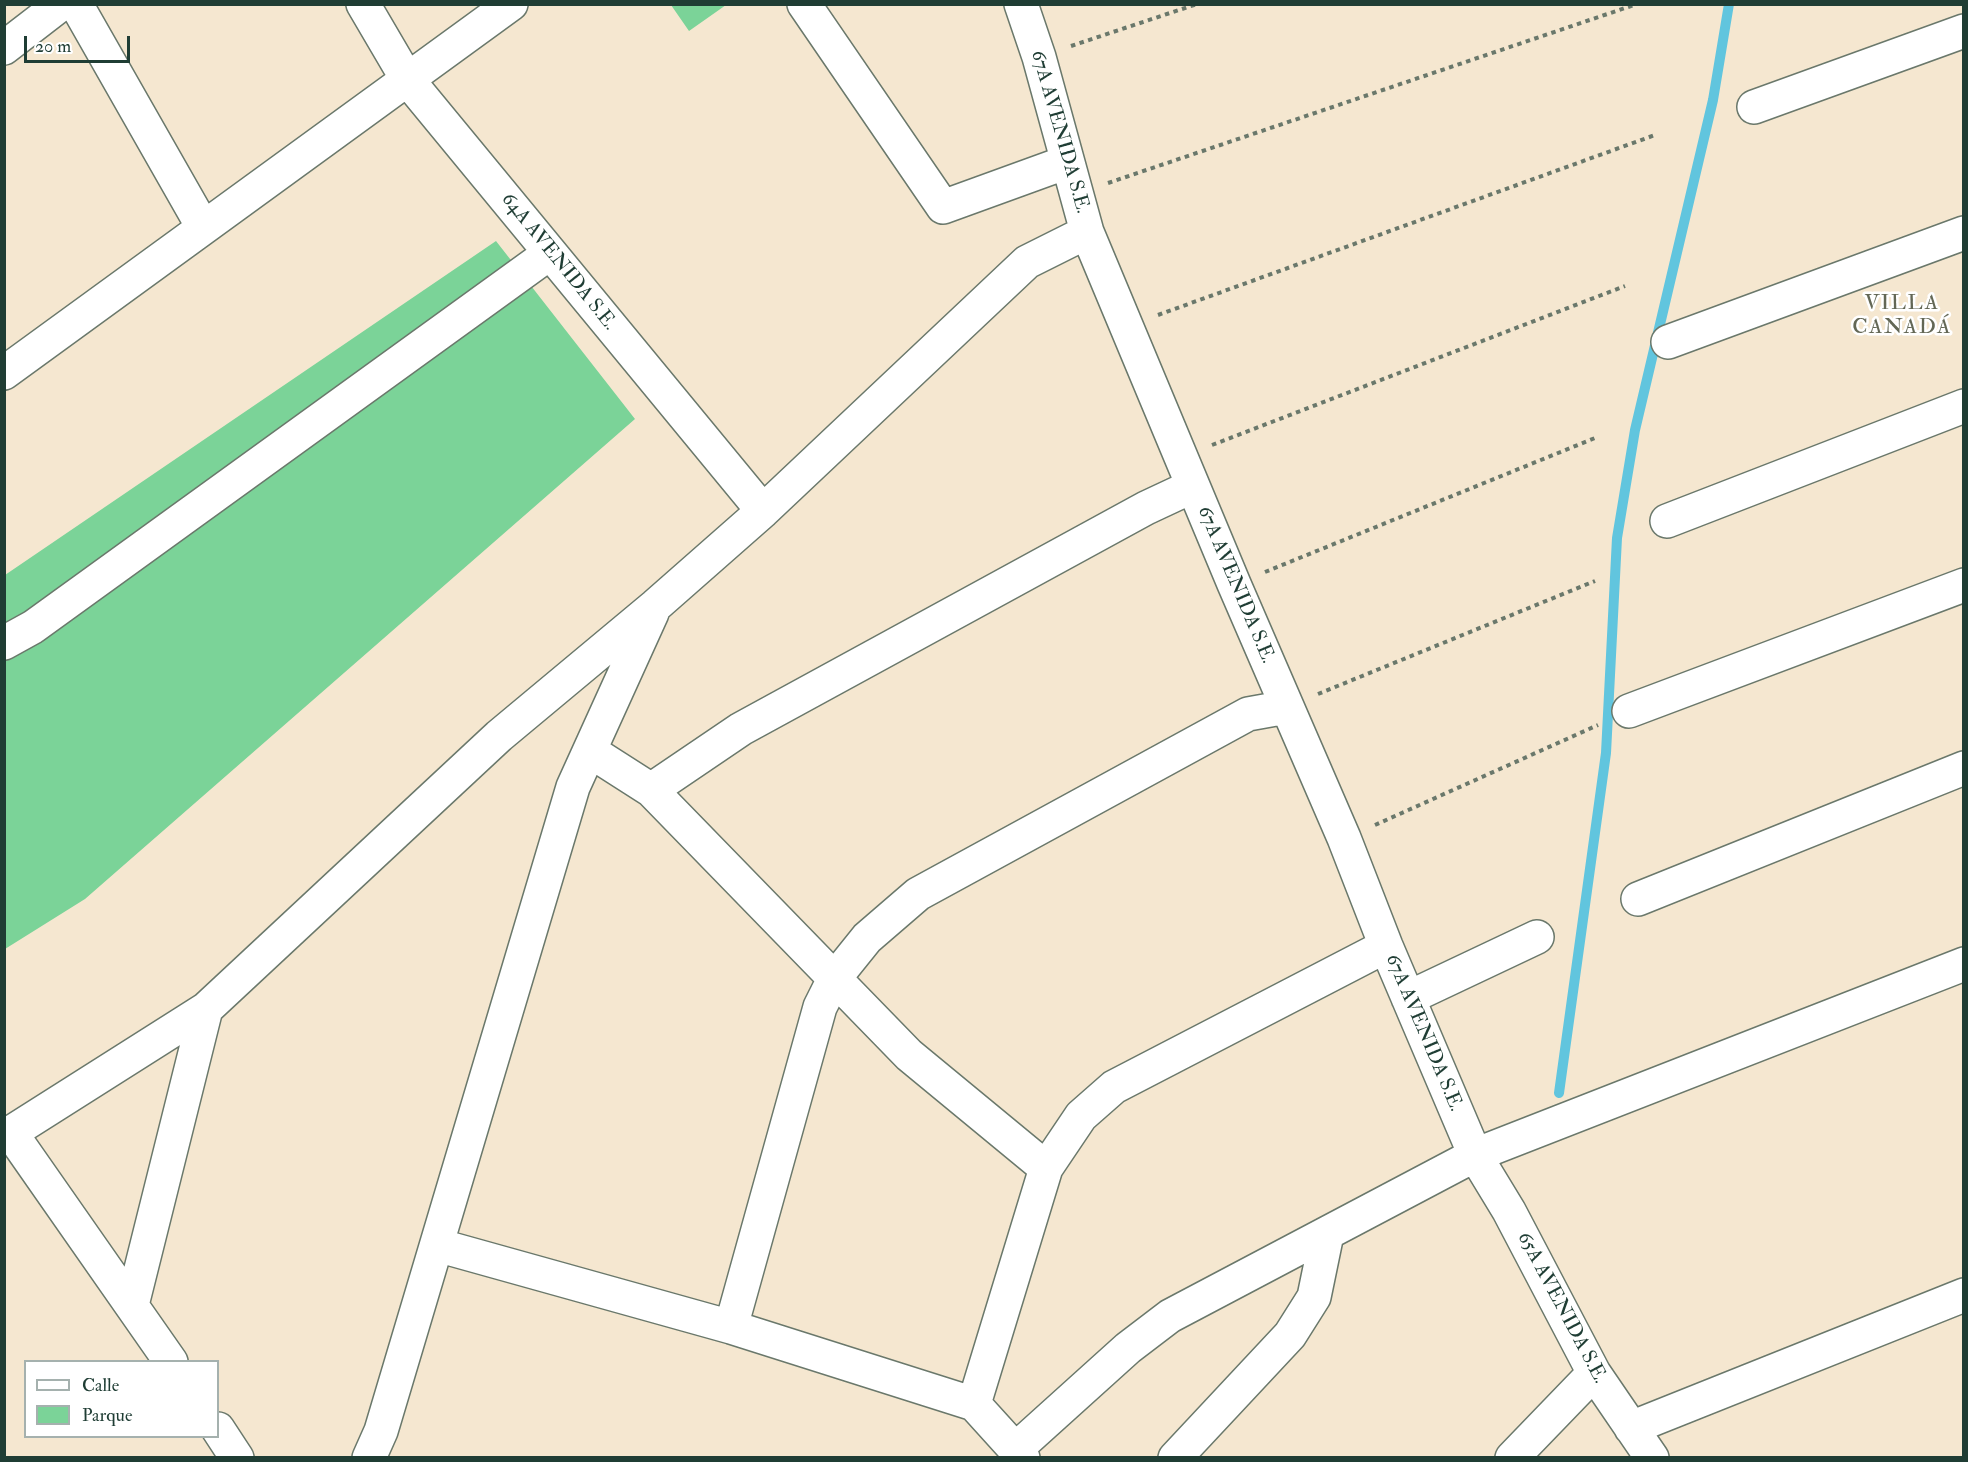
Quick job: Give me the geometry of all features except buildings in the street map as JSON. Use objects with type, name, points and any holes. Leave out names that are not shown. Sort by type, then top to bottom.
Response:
[{"type":"street","points":[[4,48],[61,4]]},
{"type":"street","points":[[76,4],[203,227]]},
{"type":"street","name":"64A AVENIDA S.E.","points":[[363,4],[407,79],[763,512]]},
{"type":"street","points":[[4,373],[511,4]]},
{"type":"street","points":[[804,4],[943,207],[1068,162]]},
{"type":"street","name":"67A AVENIDA S.E.","points":[[1021,4],[1039,57],[1087,232],[1180,457],[1344,838],[1386,946],[1475,1155]]},
{"type":"street","points":[[1754,107],[1964,31]]},
{"type":"street","points":[[170,1360],[8,1135],[206,1009],[499,736],[655,606],[763,512],[1027,262],[1087,232]]},
{"type":"street","points":[[1668,342],[1964,232]]},
{"type":"street","points":[[4,643],[33,627],[550,253]]},
{"type":"street","points":[[1667,521],[1964,406]]},
{"type":"street","points":[[651,790],[741,729],[1135,514],[1193,486]]},
{"type":"street","points":[[1629,711],[1964,585]]},
{"type":"street","points":[[369,1458],[381,1431],[573,787],[655,606]]},
{"type":"street","points":[[731,1327],[820,1007],[834,979],[867,938],[918,894],[1248,714],[1287,707]]},
{"type":"street","points":[[590,751],[651,790],[909,1055],[1046,1168]]},
{"type":"street","points":[[1638,899],[1964,768]]},
{"type":"street","points":[[1408,998],[1537,937]]},
{"type":"street","points":[[974,1404],[1046,1168],[1080,1116],[1114,1087],[1386,946]]},
{"type":"street","points":[[437,1245],[731,1327],[974,1404],[1020,1453],[1128,1348],[1170,1316],[1475,1155],[1964,964]]},
{"type":"street","points":[[132,1305],[206,1009]]},
{"type":"street","name":"65A AVENIDA S.E.","points":[[1475,1155],[1509,1211],[1594,1373],[1652,1458]]},
{"type":"street","points":[[1175,1458],[1290,1335],[1314,1297],[1327,1234]]},
{"type":"street","points":[[1631,1428],[1964,1295]]},
{"type":"street","points":[[1512,1458],[1594,1373]]},
{"type":"street","points":[[219,1431],[237,1458]]},
{"type":"path","points":[[1039,57],[1197,4]]},
{"type":"path","points":[[1076,194],[1637,4]]},
{"type":"path","points":[[1126,327],[1654,135]]},
{"type":"path","points":[[1180,457],[1625,286]]},
{"type":"path","points":[[1234,584],[1595,438]]},
{"type":"path","points":[[1287,707],[1595,582]]},
{"type":"path","points":[[1344,838],[1573,736]]},
{"type":"green space","points":[[671,5],[726,5],[689,31]]},
{"type":"green space","points":[[496,241],[635,419],[85,899],[5,949],[5,575]]},
{"type":"waterway","points":[[1559,1093],[1606,753],[1617,538],[1635,430],[1713,100],[1729,4]]},
{"type":"district","name":"VILLA CANADÁ","points":[[1902,316]]}]
